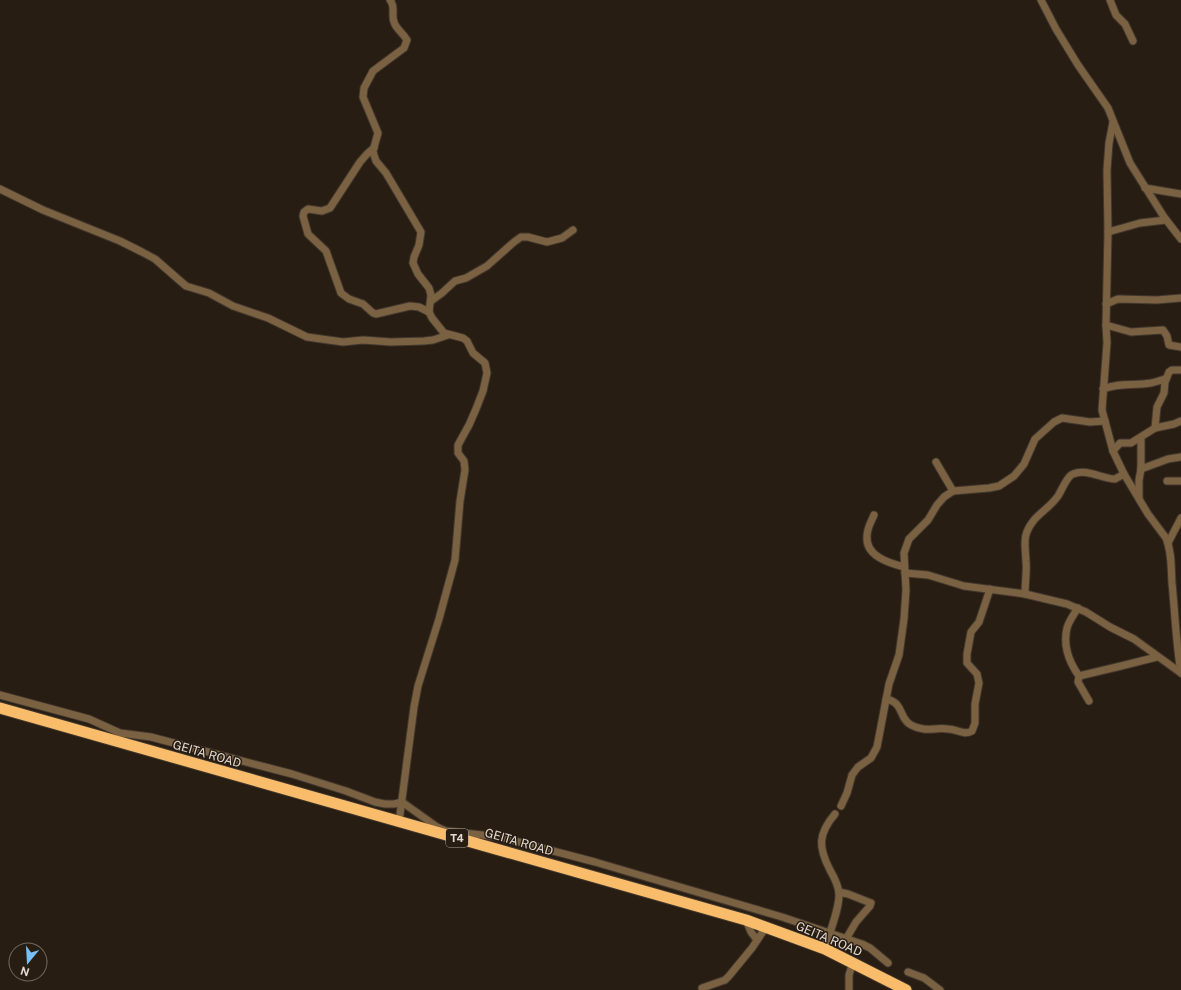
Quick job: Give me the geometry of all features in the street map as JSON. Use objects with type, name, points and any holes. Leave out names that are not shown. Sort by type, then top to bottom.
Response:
[{"type":"highway","name":"GEITA ROAD","points":[[0,708],[746,920],[825,949],[906,990]]},
{"type":"street","points":[[390,0],[394,8],[393,20],[395,26],[404,34],[407,40],[404,48],[373,71],[364,88],[363,97],[378,133],[374,148],[374,156],[376,161],[386,173],[421,232],[420,245],[414,257],[413,263],[418,274],[429,288],[431,301],[429,312]]},
{"type":"street","points":[[1041,0],[1056,29],[1078,65],[1108,108],[1130,163],[1166,220],[1181,239]]},
{"type":"street","points":[[1110,0],[1116,15],[1125,24],[1133,41]]},
{"type":"street","points":[[1113,122],[1109,143],[1107,170],[1107,351],[1102,410],[1113,451],[1124,474],[1139,500],[1168,543],[1170,550],[1175,633],[1181,673]]},
{"type":"street","points":[[374,148],[360,162],[330,208],[322,211],[306,210],[303,216],[308,234],[326,252],[340,290],[344,296],[363,304],[376,314],[410,306],[419,307],[429,312],[441,330],[448,335],[467,341],[473,352],[485,363],[487,373],[483,391],[476,409],[458,445],[458,453],[464,461],[465,470],[460,501],[455,560],[415,700],[399,822]]},
{"type":"street","points":[[1146,188],[1181,194]]},
{"type":"street","points":[[0,189],[43,210],[120,241],[142,252],[154,259],[186,286],[209,293],[233,306],[268,318],[307,337],[343,342],[363,340],[391,342],[433,340],[448,335]]},
{"type":"street","points":[[1108,232],[1140,223],[1166,220]]},
{"type":"street","points":[[431,301],[456,281],[466,278],[487,266],[521,238],[528,237],[547,242],[562,238],[573,230]]},
{"type":"street","points":[[1106,304],[1118,299],[1157,300],[1181,298]]},
{"type":"street","points":[[1106,325],[1131,332],[1163,330],[1167,336],[1169,345],[1181,347]]},
{"type":"street","points":[[1155,428],[1157,407],[1164,393],[1166,379],[1169,372],[1172,370],[1181,370]]},
{"type":"street","points":[[1103,389],[1120,384],[1134,385],[1152,383],[1166,379]]},
{"type":"street","points":[[841,806],[847,793],[852,775],[875,753],[889,684],[899,655],[906,590],[905,549],[909,539],[928,520],[944,497],[953,491],[989,488],[999,486],[1007,481],[1022,469],[1035,439],[1039,434],[1060,419],[1065,418],[1090,422],[1105,421]]},
{"type":"street","points":[[1113,451],[1120,443],[1132,443],[1155,428],[1181,421]]},
{"type":"street","points":[[1139,500],[1138,486],[1142,469],[1141,438]]},
{"type":"street","points":[[1142,469],[1168,459],[1181,457]]},
{"type":"street","points":[[936,462],[953,491]]},
{"type":"street","points":[[1025,594],[1026,560],[1024,547],[1026,534],[1035,520],[1053,503],[1069,477],[1073,474],[1080,473],[1093,474],[1115,480],[1124,474]]},
{"type":"street","points":[[1168,482],[1181,481]]},
{"type":"street","points":[[874,515],[868,528],[867,536],[869,548],[873,553],[882,559],[905,570],[964,586],[1025,594],[1078,608],[1134,639],[1181,673]]},
{"type":"street","points":[[1168,543],[1180,523],[1181,518]]},
{"type":"street","points":[[886,699],[895,702],[907,722],[916,727],[927,730],[949,728],[965,733],[972,731],[975,723],[975,704],[979,683],[977,674],[967,663],[967,654],[971,632],[979,622],[990,590]]},
{"type":"street","points":[[1078,608],[1067,628],[1066,638],[1069,659],[1079,676],[1078,682],[1089,702]]},
{"type":"street","points":[[1079,676],[1157,657]]},
{"type":"street","points":[[0,695],[89,719],[120,734],[151,737],[292,774],[375,802],[385,804],[402,802],[446,831],[500,837],[594,862],[782,917],[870,948],[888,963]]},
{"type":"street","points":[[825,949],[838,904],[839,892],[836,880],[825,860],[821,846],[823,833],[835,814]]},
{"type":"street","points":[[839,892],[869,901],[871,903],[856,922],[846,939]]},
{"type":"street","points":[[746,920],[751,932],[757,940]]},
{"type":"street","points":[[702,988],[725,980],[766,927]]},
{"type":"street","points":[[849,990],[849,975],[853,962]]},
{"type":"street","points":[[908,972],[924,978],[940,990]]}]
